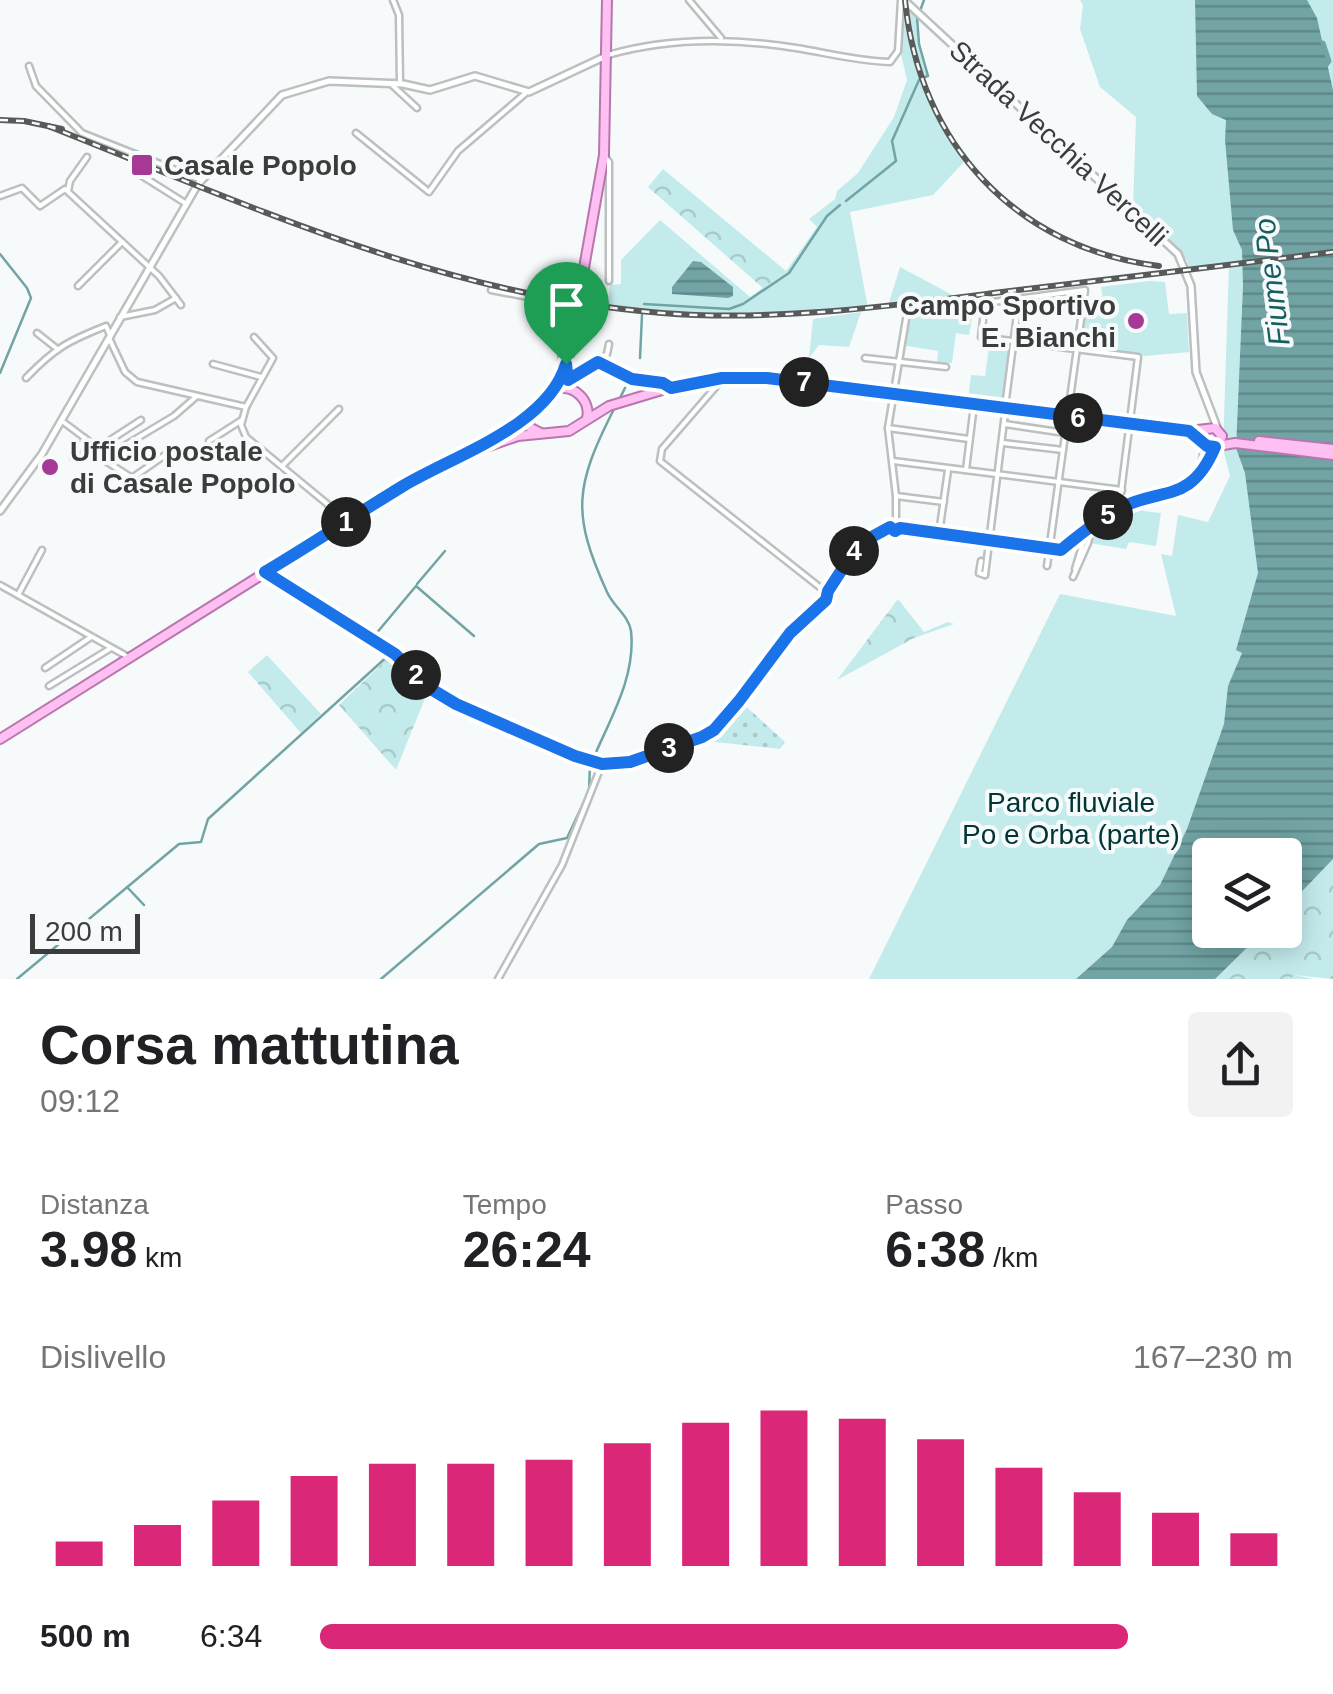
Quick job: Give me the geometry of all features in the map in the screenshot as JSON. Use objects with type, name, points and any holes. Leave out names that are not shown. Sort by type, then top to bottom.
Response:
[{"type":"main road","points":[[587,418],[588,408],[567,378],[566,364],[604,154],[607,0]]},
{"type":"main road","points":[[472,451],[530,412],[567,378]]},
{"type":"main road","points":[[0,738],[435,468],[518,436],[568,431],[614,405],[671,388],[718,378],[767,378],[1333,452]]},
{"type":"main road","points":[[557,389],[566,387],[614,405]]},
{"type":"main road","points":[[530,412],[529,426],[543,433]]},
{"type":"main road","points":[[1189,431],[1204,443]]},
{"type":"main road","points":[[1204,443],[1217,437]]},
{"type":"main road","points":[[1204,443],[1217,437]]},
{"type":"street","points":[[394,0],[399,15],[396,84],[418,108]]},
{"type":"street","points":[[689,0],[724,41]]},
{"type":"street","points":[[356,133],[430,192],[458,151],[527,92],[606,56],[672,42],[724,41],[757,42],[890,62],[898,51],[906,2]]},
{"type":"street","name":"Strada Vecchia Vercelli","points":[[906,2],[1178,254],[1191,286],[1196,372],[1217,437]]},
{"type":"street","points":[[29,66],[36,86],[82,133],[200,181]]},
{"type":"street","points":[[0,511],[40,458],[200,181],[285,93],[329,81],[430,90],[480,76],[527,92]]},
{"type":"street","points":[[604,154],[608,162],[608,281]]},
{"type":"street","points":[[68,192],[70,181],[87,157]]},
{"type":"street","points":[[141,171],[139,174],[155,186],[185,203]]},
{"type":"street","points":[[0,196],[22,188],[40,206],[66,189],[169,286],[181,305]]},
{"type":"street","points":[[78,286],[122,242]]},
{"type":"street","points":[[491,290],[565,304],[561,365],[567,378],[605,357],[609,344]]},
{"type":"street","points":[[1048,566],[1067,416],[1076,350],[1085,292],[985,303],[982,337],[1076,350],[1138,357],[1120,508]]},
{"type":"street","points":[[120,317],[155,310],[176,298]]},
{"type":"street","points":[[980,561],[978,574],[985,574],[1019,299]]},
{"type":"street","points":[[900,528],[896,522],[888,428],[906,319]]},
{"type":"street","points":[[26,378],[56,348],[106,326],[125,372],[137,382],[246,406]]},
{"type":"street","points":[[37,333],[56,348]]},
{"type":"street","points":[[254,337],[273,358],[246,406],[242,420],[246,437],[348,521]]},
{"type":"street","points":[[865,358],[946,367]]},
{"type":"street","points":[[598,362],[630,378],[671,388]]},
{"type":"street","points":[[213,364],[261,377]]},
{"type":"street","points":[[718,378],[712,392],[662,449],[660,461],[828,591]]},
{"type":"street","points":[[124,446],[174,416],[197,396]]},
{"type":"street","points":[[966,470],[974,405]]},
{"type":"street","points":[[282,466],[340,409]]},
{"type":"street","points":[[98,448],[141,420]]},
{"type":"street","points":[[210,440],[242,420]]},
{"type":"street","points":[[62,421],[98,448],[104,460],[132,478],[175,448]]},
{"type":"street","points":[[1004,424],[1065,432]]},
{"type":"street","points":[[888,428],[970,440]]},
{"type":"street","points":[[890,527],[895,531],[900,528],[1061,550],[1120,508],[1184,489],[1199,472],[1217,437]]},
{"type":"street","points":[[74,458],[86,438]]},
{"type":"street","points":[[1001,443],[1063,450]]},
{"type":"street","points":[[1199,472],[1204,443]]},
{"type":"street","points":[[893,461],[1122,490]]},
{"type":"street","points":[[939,534],[948,468]]},
{"type":"street","points":[[896,496],[944,502]]},
{"type":"street","points":[[335,510],[362,512]]},
{"type":"street","points":[[330,532],[335,510]]},
{"type":"street","points":[[265,572],[395,654],[431,689],[456,704],[575,756],[602,764],[630,762],[714,730],[790,633],[826,600],[859,546],[896,522]]},
{"type":"street","points":[[1074,575],[1088,543],[1089,528]]},
{"type":"street","points":[[18,595],[42,550]]},
{"type":"street","points":[[0,585],[130,658]]},
{"type":"street","points":[[45,668],[91,636]]},
{"type":"street","points":[[49,686],[111,648]]},
{"type":"street","points":[[498,979],[562,865],[602,764]]},
{"type":"green space","name":"Parco fluviale Po e Orba (parte)","points":[[1080,0],[1333,0],[1333,243],[1243,285],[1236,447],[1333,460],[1333,965],[1295,975],[1313,979],[869,979],[1060,594],[1176,616],[1161,554],[1172,556],[1178,515],[1208,522],[1230,476],[1223,449],[1229,264],[1188,267],[1187,260],[1182,260],[1133,209],[1136,117],[1100,87],[1080,29]]},
{"type":"green space","points":[[901,1],[916,15],[918,43],[929,76],[920,80],[964,162],[933,195],[850,212],[868,308],[769,316],[608,307],[610,285],[621,284],[621,260],[660,220],[750,297],[786,271],[817,227],[809,219],[835,199],[837,191],[858,173],[894,117],[907,80],[897,37]]},
{"type":"green space","points":[[663,169],[786,271],[763,288],[648,187]]},
{"type":"green space","points":[[900,267],[958,298],[976,297],[969,335],[956,333],[952,363],[937,363],[938,351],[901,345],[909,306],[887,309]]},
{"type":"green space","name":"Campo Sportivo E. Bianchi","points":[[1165,282],[1169,314],[1187,313],[1189,352],[1145,356],[1082,348],[1085,315],[1105,315],[1101,287]]},
{"type":"green space","points":[[861,312],[849,347],[819,345],[809,358],[813,319]]},
{"type":"green space","points":[[990,340],[1013,344],[1003,404],[968,399],[971,375],[985,376]]},
{"type":"green space","points":[[1143,506],[1143,511],[1161,513],[1156,546],[1129,542],[1126,549],[1089,543],[1094,527],[1121,511]]},
{"type":"green space","points":[[898,599],[924,632],[948,622],[954,624],[914,638],[837,680]]},
{"type":"green space","points":[[267,655],[321,714],[301,733],[248,672]]},
{"type":"green space","points":[[389,657],[428,691],[396,770],[339,705]]},
{"type":"green space","points":[[740,701],[785,742],[780,749],[706,741]]},
{"type":"green space","points":[[1333,859],[1333,947],[1328,956],[1333,979],[1294,975],[1291,979],[1215,979],[1247,948],[1302,948],[1302,891]]},
{"type":"water","name":"Fiume Po","points":[[1195,0],[1307,0],[1317,18],[1333,90],[1333,859],[1302,891],[1302,838],[1192,838],[1192,948],[1247,948],[1215,979],[1076,979],[1112,947],[1127,920],[1160,885],[1187,829],[1224,724],[1228,686],[1242,653],[1236,650],[1258,573],[1245,473],[1236,448],[1242,250],[1233,230],[1226,120],[1212,114],[1197,96]]},
{"type":"water","points":[[693,261],[701,262],[733,287],[733,296],[672,294],[672,287]]},
{"type":"waterway","points":[[920,11],[924,0]]},
{"type":"waterway","points":[[917,17],[928,76],[925,77]]},
{"type":"waterway","points":[[1323,43],[1329,61],[1326,65]]},
{"type":"waterway","points":[[846,201],[896,161],[892,141],[919,80]]},
{"type":"waterway","points":[[644,304],[729,309],[743,304],[789,273],[827,216],[840,205]]},
{"type":"waterway","points":[[0,254],[31,298],[0,373]]},
{"type":"waterway","points":[[640,358],[642,315]]},
{"type":"waterway","points":[[618,402],[629,380]]},
{"type":"waterway","points":[[594,757],[621,696],[632,648],[630,626],[607,592],[595,565],[583,520],[585,480],[614,409]]},
{"type":"waterway","points":[[417,584],[445,551]]},
{"type":"waterway","points":[[395,650],[375,635],[416,586],[474,636]]},
{"type":"waterway","points":[[17,979],[179,844],[201,842],[208,819],[390,654]]},
{"type":"waterway","points":[[381,979],[539,844],[567,838],[589,791],[590,765]]},
{"type":"waterway","points":[[127,887],[144,905]]},
{"type":"railway","points":[[905,0],[914,52],[930,99],[954,142],[983,180],[1019,212],[1061,237],[1107,255],[1159,266]]},
{"type":"railway","points":[[0,120],[62,129]]},
{"type":"railway","points":[[48,126],[273,215],[425,267],[502,288],[662,313],[832,311],[1333,252]]},
{"type":"place","name":"Casale Popolo","points":[[142,165]]},
{"type":"place","name":"Campo Sportivo E. Bianchi","points":[[1136,321]]},
{"type":"place","name":"Ufficio postale di Casale Popolo","points":[[50,467]]},
{"type":"route","points":[[598,362],[632,379],[663,383],[671,388],[722,378],[767,378],[1189,431],[1207,446],[1215,447],[1184,489],[1120,508],[1061,550],[900,528],[884,530],[854,551],[826,600],[790,633],[714,730],[630,762],[602,764],[456,704],[431,689],[395,654],[265,572],[400,488],[505,431],[557,389],[566,364],[568,380],[598,362]]}]
